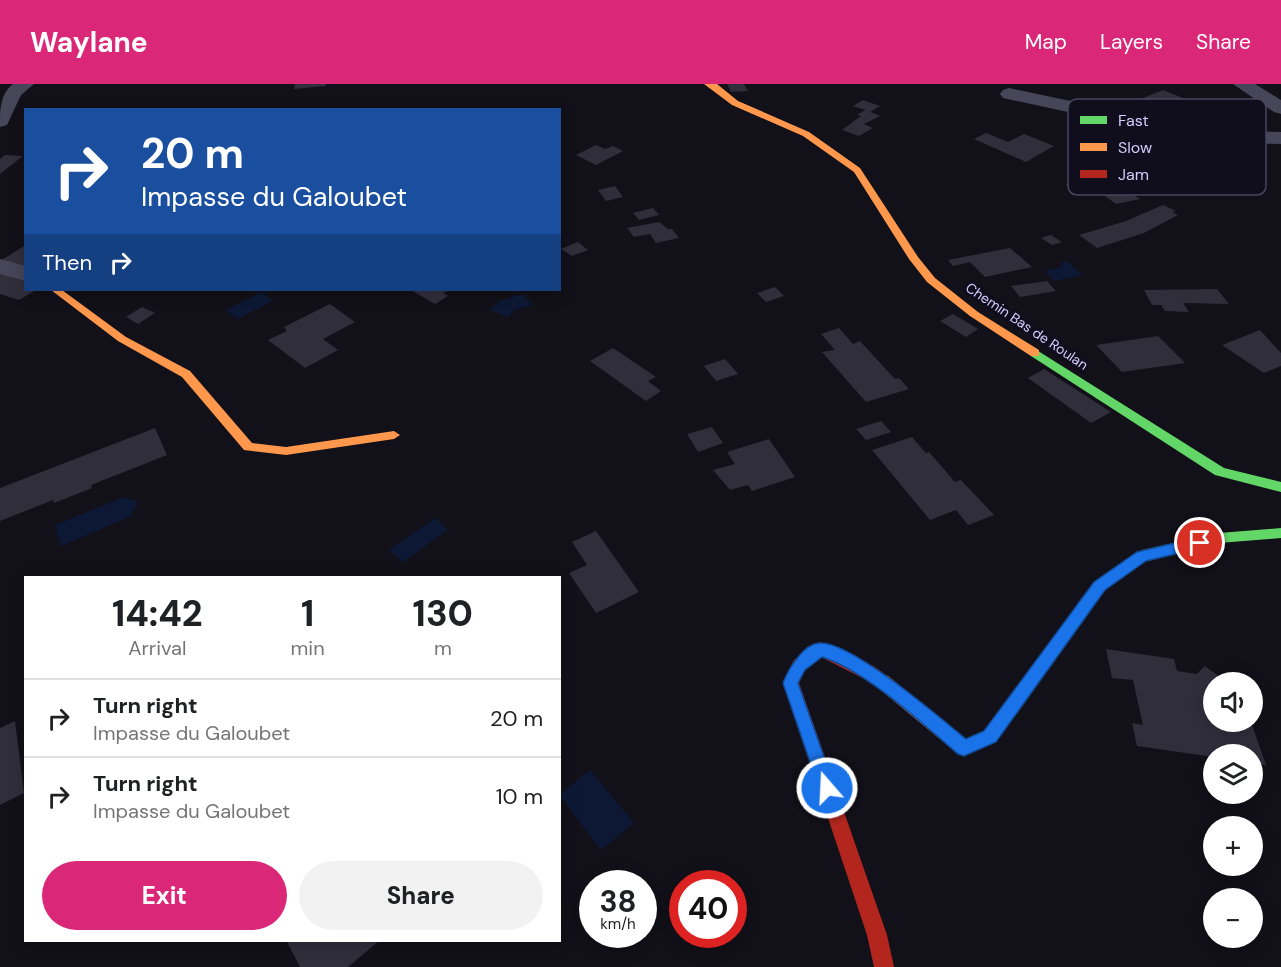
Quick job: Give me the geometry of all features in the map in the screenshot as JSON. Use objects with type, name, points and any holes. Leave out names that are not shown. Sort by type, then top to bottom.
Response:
[{"type":"street","name":"Chemin Bas de Roulan","points":[[708,84],[714,86],[735,103],[806,134],[857,170],[914,259],[931,280],[974,314],[1220,472],[1281,487]]},
{"type":"street","points":[[1242,84],[1281,108]]},
{"type":"street","points":[[0,121],[13,89]]},
{"type":"street","points":[[1010,94],[1068,106]]},
{"type":"street","points":[[1266,138],[1281,138]]},
{"type":"street","points":[[0,266],[24,273]]},
{"type":"street","points":[[57,291],[122,339],[186,374],[248,447],[286,452],[394,435]]},
{"type":"street","points":[[884,967],[877,936],[790,683],[799,665],[820,649],[841,656],[906,699],[964,748],[990,736],[1100,586],[1142,556],[1220,538],[1281,533]]},
{"type":"water","points":[[1067,261],[1083,275],[1055,281],[1044,271],[1062,267],[1060,263]]},
{"type":"water","points":[[262,292],[273,301],[237,319],[226,310]]},
{"type":"water","points":[[523,294],[532,305],[514,310],[508,317],[490,310],[499,301]]},
{"type":"water","points":[[124,497],[135,500],[138,504],[131,513],[132,516],[61,546],[55,525]]},
{"type":"water","points":[[435,518],[448,530],[403,562],[389,550]]},
{"type":"water","points":[[590,770],[634,823],[601,850],[561,797],[561,793]]},
{"type":"building","points":[[295,84],[326,84],[326,86],[294,89]]},
{"type":"building","points":[[727,84],[744,84],[748,91],[731,92]]},
{"type":"building","points":[[1163,90],[1185,99],[1140,99]]},
{"type":"building","points":[[863,100],[880,106],[870,112],[880,116],[864,124],[873,128],[859,136],[842,130],[861,116],[857,115],[865,110],[853,106]]},
{"type":"building","points":[[986,133],[1008,142],[1024,134],[1054,146],[1026,162],[974,139]]},
{"type":"building","points":[[596,145],[605,149],[613,146],[623,151],[596,165],[576,155]]},
{"type":"building","points":[[5,155],[23,156],[0,174],[0,159]]},
{"type":"building","points":[[615,186],[623,197],[606,201],[598,190]]},
{"type":"building","points":[[1103,195],[1134,195],[1140,199],[1116,204]]},
{"type":"building","points":[[1163,205],[1176,211],[1172,212],[1178,215],[1144,233],[1097,248],[1079,235],[1126,221]]},
{"type":"building","points":[[653,208],[659,215],[639,220],[633,213]]},
{"type":"building","points":[[659,222],[668,229],[672,229],[679,238],[656,243],[650,234],[634,237],[627,228]]},
{"type":"building","points":[[1051,235],[1062,242],[1052,245],[1041,238]]},
{"type":"building","points":[[578,242],[588,250],[572,256],[561,249]]},
{"type":"building","points":[[24,246],[24,269],[0,263]]},
{"type":"building","points":[[1010,248],[1032,267],[985,277],[970,262],[953,266],[948,260]]},
{"type":"building","points":[[0,270],[24,278],[24,291],[34,291],[19,300],[0,294]]},
{"type":"building","points":[[1047,281],[1056,291],[1020,297],[1011,286]]},
{"type":"building","points":[[775,287],[784,296],[766,302],[757,293]]},
{"type":"building","points":[[1217,289],[1229,304],[1183,303],[1189,312],[1165,311],[1161,305],[1152,305],[1144,290]]},
{"type":"building","points":[[413,291],[447,291],[443,293],[448,296],[435,304]]},
{"type":"building","points":[[330,304],[355,322],[323,339],[338,350],[305,368],[268,340],[287,331],[284,327]]},
{"type":"building","points":[[142,307],[155,313],[138,324],[126,317]]},
{"type":"building","points":[[953,314],[978,329],[966,337],[940,321]]},
{"type":"building","points":[[839,328],[853,344],[860,341],[895,379],[899,378],[909,389],[866,402],[822,352],[835,350],[821,334]]},
{"type":"building","points":[[1260,330],[1281,353],[1281,366],[1264,373],[1222,345]]},
{"type":"building","points":[[1158,336],[1185,363],[1122,372],[1096,345]]},
{"type":"building","points":[[613,348],[656,377],[648,381],[661,391],[646,401],[590,361]]},
{"type":"building","points":[[725,359],[738,374],[716,381],[704,366]]},
{"type":"building","points":[[1044,369],[1111,412],[1091,423],[1028,378]]},
{"type":"building","points":[[881,421],[891,432],[866,440],[856,429]]},
{"type":"building","points":[[712,427],[723,443],[698,452],[687,434]]},
{"type":"building","points":[[155,428],[167,455],[91,485],[92,488],[54,503],[53,500],[0,521],[0,488]]},
{"type":"building","points":[[912,437],[926,453],[929,452],[955,482],[961,480],[994,515],[968,525],[956,510],[930,520],[872,450]]},
{"type":"building","points":[[769,439],[795,477],[752,491],[748,485],[730,490],[713,470],[735,464],[727,452]]},
{"type":"building","points":[[596,531],[639,592],[596,613],[569,573],[587,565],[572,542]]},
{"type":"building","points":[[1106,649],[1174,659],[1177,671],[1197,674],[1205,666],[1213,672],[1203,672],[1203,732],[1254,732],[1259,744],[1203,744],[1203,755],[1137,746],[1132,723],[1143,725],[1133,680],[1112,678]]},
{"type":"building","points":[[15,721],[24,793],[0,805],[0,728]]},
{"type":"building","points":[[287,942],[378,942],[348,967],[300,967]]},
{"type":"traffic: fast","points":[[1035,353],[1220,472],[1281,487]]},
{"type":"traffic: fast","points":[[1122,570],[1142,556],[1219,538],[1281,533]]},
{"type":"traffic: slow","points":[[708,84],[714,86],[735,103],[806,134],[857,170],[914,259],[931,280],[974,314],[1035,353]]},
{"type":"traffic: slow","points":[[57,291],[122,339],[186,374],[248,447],[286,451],[394,435]]},
{"type":"traffic: slow","points":[[882,681],[964,748],[990,737],[1100,586],[1122,570]]},
{"type":"traffic: jam","points":[[882,681],[859,667],[820,649],[799,665],[791,683],[877,935],[884,967]]},
{"type":"route","points":[[827,788],[790,683],[799,665],[820,649],[841,656],[906,699],[964,748],[990,736],[1100,586],[1142,556],[1200,543]]}]
